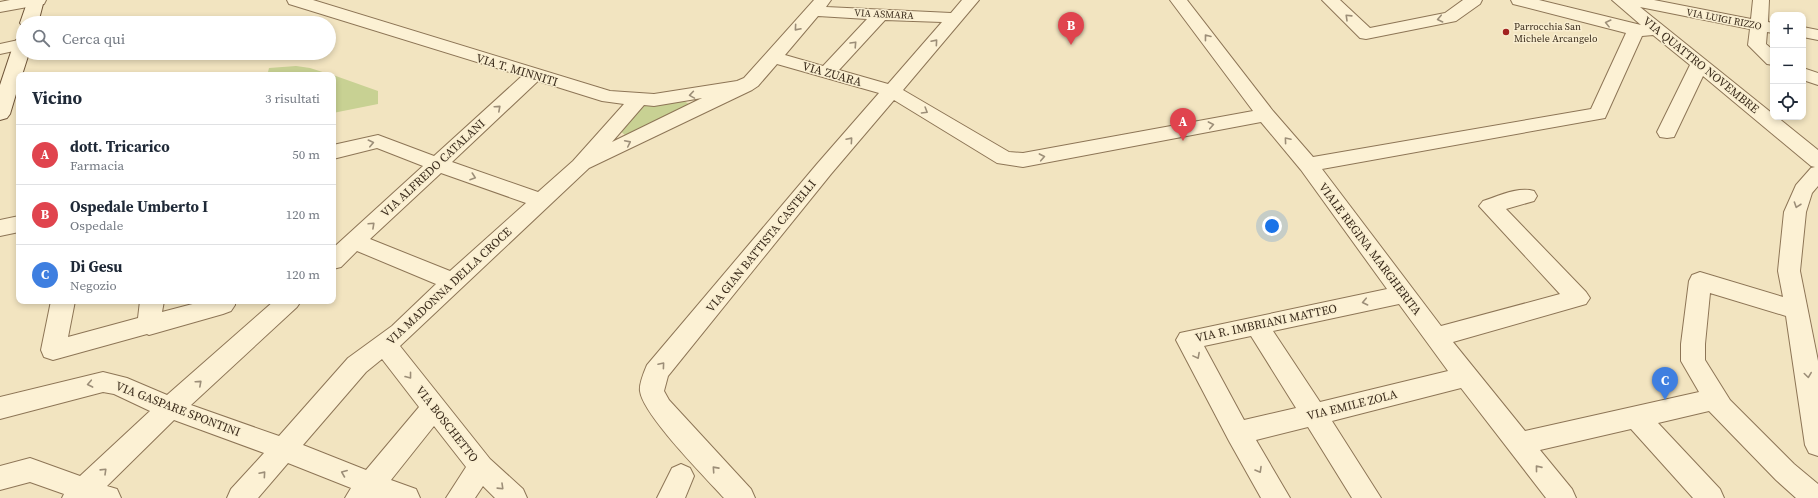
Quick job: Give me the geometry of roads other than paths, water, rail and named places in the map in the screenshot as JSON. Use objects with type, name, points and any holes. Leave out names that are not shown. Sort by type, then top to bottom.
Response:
[{"type":"street","points":[[0,7],[37,0],[31,16]]},
{"type":"street","name":"VIA T. MINNITI","points":[[295,0],[534,76],[609,97],[654,100],[745,86]]},
{"type":"street","name":"VIA GIAN BATTISTA CASTELLI","points":[[741,498],[659,407],[652,391],[656,372],[824,169],[971,0]]},
{"type":"street","name":"VIALE REGINA MARGHERITA","points":[[1178,0],[1266,115],[1308,165],[1466,377],[1561,498]]},
{"type":"street","points":[[1330,0],[1366,34],[1450,17],[1474,0]]},
{"type":"street","points":[[1519,0],[1650,29]]},
{"type":"street","name":"VIA QUATTRO NOVEMBRE","points":[[1620,0],[1650,29],[1700,64],[1818,161]]},
{"type":"street","name":"VIA LUIGI RIZZO","points":[[1628,0],[1680,5],[1766,26]]},
{"type":"street","points":[[1762,0],[1766,26],[1756,45],[1770,57]]},
{"type":"street","name":"VIA ASMARA","points":[[817,5],[881,14],[956,18]]},
{"type":"street","name":"VIA MADONNA DELLA CROCE","points":[[580,166],[751,82],[817,5]]},
{"type":"street","points":[[1308,165],[1598,114],[1650,29],[1680,5]]},
{"type":"street","points":[[827,73],[881,14]]},
{"type":"street","points":[[1806,33],[1818,35]]},
{"type":"street","points":[[0,49],[16,46]]},
{"type":"street","name":"VIA ZUARA","points":[[772,57],[892,91],[1004,158],[1023,160],[1266,115]]},
{"type":"street","points":[[0,112],[18,60]]},
{"type":"street","points":[[1667,132],[1700,64]]},
{"type":"street","points":[[1806,75],[1818,79]]},
{"type":"street","name":"VIA ALFREDO CATALANI","points":[[336,258],[436,164],[534,76]]},
{"type":"street","name":"VIA MADONNA DELLA CROCE","points":[[241,498],[357,365],[400,333],[453,282],[580,166],[638,100]]},
{"type":"street","points":[[336,151],[378,141],[436,164],[542,200]]},
{"type":"street","points":[[1817,434],[1811,352],[1797,310],[1789,271],[1795,212],[1803,190],[1818,173]]},
{"type":"street","points":[[1436,337],[1578,298],[1490,206],[1527,196]]},
{"type":"street","points":[[0,228],[16,225]]},
{"type":"street","points":[[354,242],[453,282]]},
{"type":"street","points":[[1797,310],[1700,281],[1693,344],[1693,361],[1716,399],[1727,413],[1785,472],[1814,498]]},
{"type":"street","name":"VIA R. IMBRIANI MATTEO","points":[[1276,498],[1238,433],[1188,340],[1403,294]]},
{"type":"street","points":[[62,304],[53,350],[149,326],[223,304]]},
{"type":"street","points":[[149,326],[152,304]]},
{"type":"street","points":[[0,478],[30,470],[89,495],[170,408],[286,304]]},
{"type":"street","points":[[1257,325],[1368,498]]},
{"type":"street","name":"VIA BOSCHETTO","points":[[385,345],[481,467],[513,498]]},
{"type":"street","name":"VIA EMILE ZOLA","points":[[1238,433],[1466,377]]},
{"type":"street","name":"VIA GASPARE SPONTINI","points":[[0,408],[56,392],[103,382],[118,385],[170,408],[284,449],[364,491],[406,498]]},
{"type":"street","points":[[1519,444],[1716,399]]},
{"type":"street","points":[[364,491],[434,408]]},
{"type":"street","points":[[1637,418],[1710,498]]},
{"type":"street","points":[[460,498],[481,467]]},
{"type":"place","name":"Parrocchia San Michele Arcangelo","points":[[1506,32]]},
{"type":"place","name":"Ospedale Umberto I","points":[[1071,45]]},
{"type":"place","name":"dott. Tricarico","points":[[1183,141]]},
{"type":"place","name":"Di Gesu","points":[[1665,400]]}]
